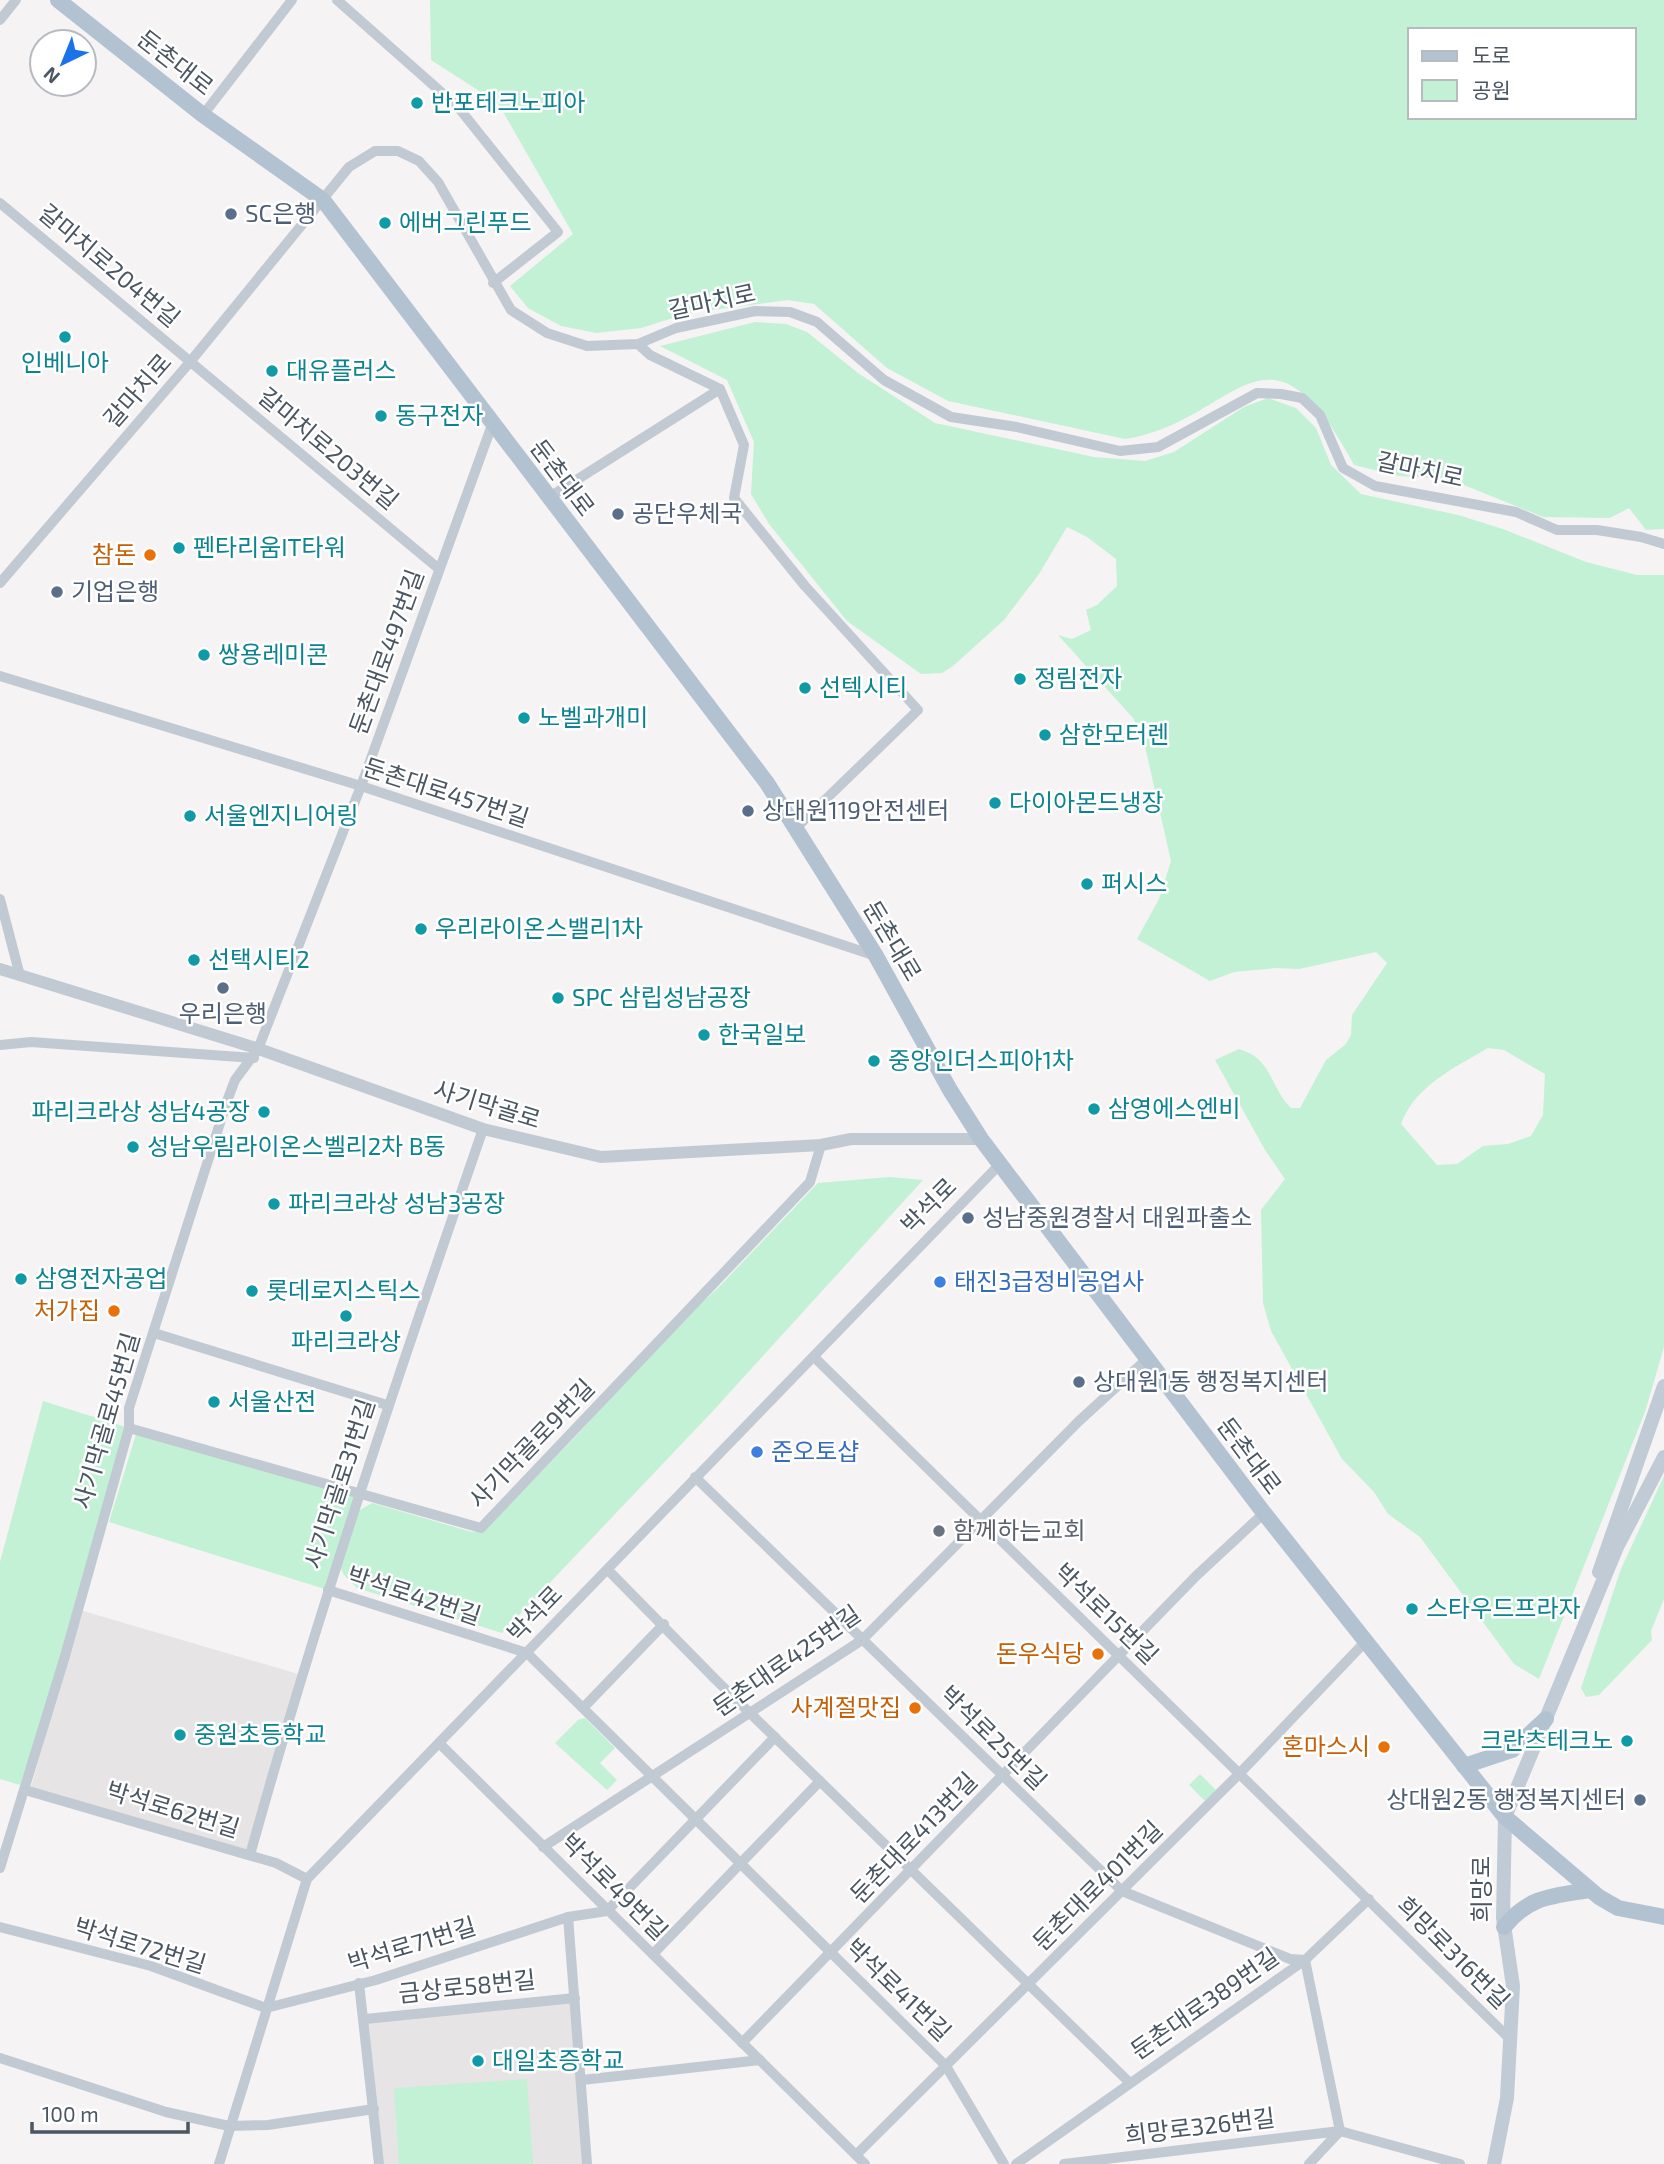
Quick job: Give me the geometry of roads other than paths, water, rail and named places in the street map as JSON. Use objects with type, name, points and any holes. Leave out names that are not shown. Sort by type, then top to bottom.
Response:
[{"type":"main road","name":"둔촌대로","points":[[58,0],[203,115],[323,200],[767,783],[876,956],[950,1090],[981,1139],[1264,1513],[1505,1817],[1590,1890],[1618,1908],[1664,1917]]},
{"type":"main road","name":"희망로","points":[[1585,1628],[1605,1548],[1664,1386]]},
{"type":"main road","name":"희망로","points":[[1494,2164],[1507,2098],[1508,2037],[1513,1986],[1504,1927],[1505,1817],[1617,1547],[1664,1457]]},
{"type":"main road","points":[[1464,1766],[1512,1749],[1546,1719]]},
{"type":"main road","points":[[1504,1927],[1524,1905],[1553,1896],[1590,1890]]},
{"type":"street","points":[[0,20],[16,0]]},
{"type":"street","points":[[203,115],[292,0]]},
{"type":"street","points":[[337,0],[458,107],[558,232],[493,283]]},
{"type":"street","name":"갈마치로","points":[[0,583],[190,362],[349,167],[375,151],[398,151],[419,161],[438,182],[493,283],[512,310],[547,333],[587,346],[638,344],[705,320],[755,311],[790,312],[817,322],[884,380],[951,417],[1017,427],[1120,451],[1158,447],[1257,393],[1281,394],[1302,398],[1320,415],[1343,468],[1375,486],[1516,512],[1557,530],[1597,530],[1642,537],[1664,544]]},
{"type":"street","name":"갈마치로204번길","points":[[0,203],[190,362]]},
{"type":"street","points":[[638,344],[650,355],[720,389],[744,445],[734,498],[805,586],[918,710],[796,828]]},
{"type":"street","name":"갈마치로203번길","points":[[190,362],[439,569]]},
{"type":"street","points":[[548,498],[720,389]]},
{"type":"street","name":"둔촌대로497번길","points":[[256,1054],[361,786],[492,425]]},
{"type":"street","name":"둔촌대로457번길","points":[[0,676],[361,786],[876,956]]},
{"type":"street","points":[[0,899],[19,972]]},
{"type":"street","name":"사기막골로","points":[[0,969],[19,972],[483,1129],[601,1157],[821,1144],[851,1139],[981,1139]]},
{"type":"street","points":[[0,1045],[31,1042],[256,1054]]},
{"type":"street","name":"사기막골로45번길","points":[[0,1868],[129,1428],[128,1408],[227,1101],[235,1080],[256,1054]]},
{"type":"street","name":"사기막골로31번길","points":[[250,1855],[301,1672],[357,1495],[483,1129]]},
{"type":"street","name":"사기막골로9번길","points":[[129,1428],[357,1495],[481,1528],[810,1182],[821,1144]]},
{"type":"street","name":"박석로","points":[[219,2164],[307,1879],[1000,1164]]},
{"type":"street","points":[[154,1333],[387,1405]]},
{"type":"street","name":"박석로15번길","points":[[814,1357],[1369,1899]]},
{"type":"street","name":"둔촌대로425번길","points":[[543,1847],[862,1640],[1079,1421],[1147,1359]]},
{"type":"street","name":"박석로25번길","points":[[695,1477],[1122,1891],[1290,1959],[1305,1960]]},
{"type":"street","name":"둔촌대로413번길","points":[[742,2043],[1196,1576],[1264,1513]]},
{"type":"street","points":[[608,1570],[820,1782],[1129,2082]]},
{"type":"street","name":"박석로42번길","points":[[328,1590],[527,1653]]},
{"type":"street","points":[[584,1707],[664,1624]]},
{"type":"street","name":"둔촌대로401번길","points":[[856,2155],[1029,1985],[1366,1643]]},
{"type":"street","name":"박석로41번길","points":[[527,1653],[946,2066],[1004,2164]]},
{"type":"street","points":[[607,1911],[775,1737]]},
{"type":"street","name":"박석로49번길","points":[[439,1744],[865,2164]]},
{"type":"street","points":[[653,1954],[820,1782]]},
{"type":"street","name":"박석로62번길","points":[[24,1790],[276,1863],[307,1879]]},
{"type":"street","name":"둔촌대로389번길","points":[[1016,2164],[1305,1960],[1369,1899]]},
{"type":"street","name":"희망로316번길","points":[[1369,1899],[1508,2037]]},
{"type":"street","name":"박석로71번길","points":[[266,2008],[359,1983],[568,1917],[607,1911]]},
{"type":"street","points":[[568,1917],[587,2164]]},
{"type":"street","name":"박석로72번길","points":[[0,1927],[151,1966],[266,2008]]},
{"type":"street","name":"둔촌대로389번길","points":[[1305,1960],[1340,2131]]},
{"type":"street","name":"금상로58번길","points":[[359,1983],[379,2164]]},
{"type":"street","name":"금상로58번길","points":[[365,2019],[575,1998]]},
{"type":"street","points":[[0,2058],[166,2112],[229,2126],[268,2125],[374,2109]]},
{"type":"street","points":[[582,2080],[760,2060]]},
{"type":"street","points":[[1309,2164],[1340,2131]]},
{"type":"street","name":"희망로326번길","points":[[1064,2164],[1340,2131],[1460,2164]]},
{"type":"place","name":"반포테크노피아","points":[[417,103]]},
{"type":"place","name":"SC은행","points":[[231,214]]},
{"type":"place","name":"에버그린푸드","points":[[385,223]]},
{"type":"place","name":"인베니아","points":[[65,337]]},
{"type":"place","name":"대유플러스","points":[[272,371]]},
{"type":"place","name":"동구전자","points":[[381,416]]},
{"type":"place","name":"공단우체국","points":[[618,514]]},
{"type":"place","name":"펜타리움IT타워","points":[[179,548]]},
{"type":"place","name":"참돈","points":[[150,555]]},
{"type":"place","name":"기업은행","points":[[57,592]]},
{"type":"place","name":"쌍용레미콘","points":[[204,655]]},
{"type":"place","name":"정림전자","points":[[1020,679]]},
{"type":"place","name":"선텍시티","points":[[805,688]]},
{"type":"place","name":"노벨과개미","points":[[524,718]]},
{"type":"place","name":"삼한모터렌","points":[[1045,735]]},
{"type":"place","name":"다이아몬드냉장","points":[[995,803]]},
{"type":"place","name":"상대원119안전센터","points":[[748,811]]},
{"type":"place","name":"서울엔지니어링","points":[[190,816]]},
{"type":"place","name":"퍼시스","points":[[1087,884]]},
{"type":"place","name":"우리라이온스밸리1차","points":[[421,929]]},
{"type":"place","name":"선택시티2","points":[[194,960]]},
{"type":"place","name":"우리은행","points":[[223,988]]},
{"type":"place","name":"SPC 삼립성남공장","points":[[558,998]]},
{"type":"place","name":"한국일보","points":[[704,1035]]},
{"type":"place","name":"중앙인더스피아1차","points":[[874,1061]]},
{"type":"place","name":"삼영에스엔비","points":[[1094,1109]]},
{"type":"place","name":"파리크라상 성남4공장","points":[[264,1112]]},
{"type":"place","name":"성남우림라이온스벨리2차 B동","points":[[133,1147]]},
{"type":"place","name":"파리크라상 성남3공장","points":[[274,1204]]},
{"type":"place","name":"성남중원경찰서 대원파출소","points":[[968,1218]]},
{"type":"place","name":"삼영전자공업","points":[[21,1279]]},
{"type":"place","name":"태진3급정비공업사","points":[[940,1282]]},
{"type":"place","name":"롯데로지스틱스","points":[[252,1291]]},
{"type":"place","name":"처가집","points":[[114,1311]]},
{"type":"place","name":"파리크라상","points":[[346,1316]]},
{"type":"place","name":"상대원1동 행정복지센터","points":[[1079,1382]]},
{"type":"place","name":"서울산전","points":[[214,1402]]},
{"type":"place","name":"준오토샵","points":[[757,1452]]},
{"type":"place","name":"함께하는교회","points":[[939,1531]]},
{"type":"place","name":"스타우드프라자","points":[[1412,1609]]},
{"type":"place","name":"돈우식당","points":[[1098,1654]]},
{"type":"place","name":"사계절맛집","points":[[915,1708]]},
{"type":"place","name":"중원초등학교","points":[[180,1735]]},
{"type":"place","name":"크란츠테크노","points":[[1627,1741]]},
{"type":"place","name":"혼마스시","points":[[1384,1747]]},
{"type":"place","name":"상대원2동 행정복지센터","points":[[1640,1800]]},
{"type":"place","name":"대일초증학교","points":[[478,2061]]}]
